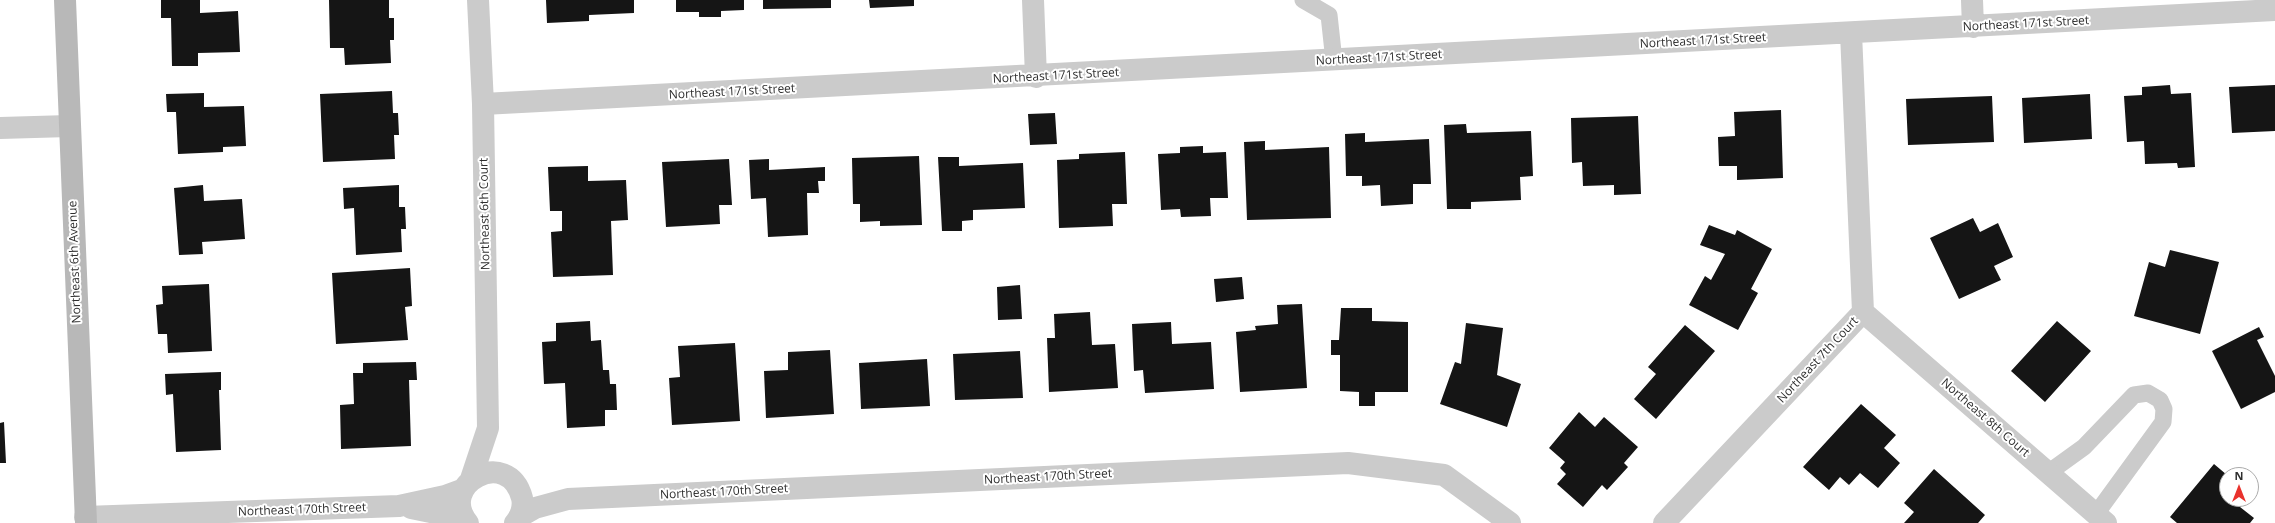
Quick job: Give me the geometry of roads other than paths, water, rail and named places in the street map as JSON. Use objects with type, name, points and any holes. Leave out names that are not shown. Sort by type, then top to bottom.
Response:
[{"type":"main road","name":"Northeast 6th Avenue","points":[[65,0],[86,520]]},
{"type":"street","name":"Northeast 6th Court","points":[[478,0],[483,104],[488,428],[496,452],[523,502],[517,520]]},
{"type":"street","points":[[1033,0],[1036,77]]},
{"type":"street","points":[[1972,0],[1973,27]]},
{"type":"street","name":"Northeast 171st Street","points":[[483,104],[1036,77],[2275,10]]},
{"type":"street","name":"Northeast 7th Court","points":[[1664,523],[1863,312],[1851,33]]},
{"type":"street","points":[[0,128],[69,126]]},
{"type":"street","name":"Northeast 8th Court","points":[[1863,312],[2101,518]]},
{"type":"street","name":"Northeast 6th Court","points":[[466,521],[460,504],[488,428]]},
{"type":"street","name":"Northeast 170th Street","points":[[517,520],[535,508],[568,499],[1348,462],[1444,475],[1510,523]]},
{"type":"street","name":"Northeast 170th Street","points":[[86,520],[400,506],[445,496],[488,472],[498,472],[513,482],[568,499]]},
{"type":"street","name":"Northeast 170th Street","points":[[400,506],[466,521]]},
{"type":"lane","points":[[1303,0],[1329,15],[1334,61]]},
{"type":"lane","points":[[2048,472],[2084,447],[2134,396],[2148,393],[2160,400],[2164,409],[2163,422],[2101,518]]}]
